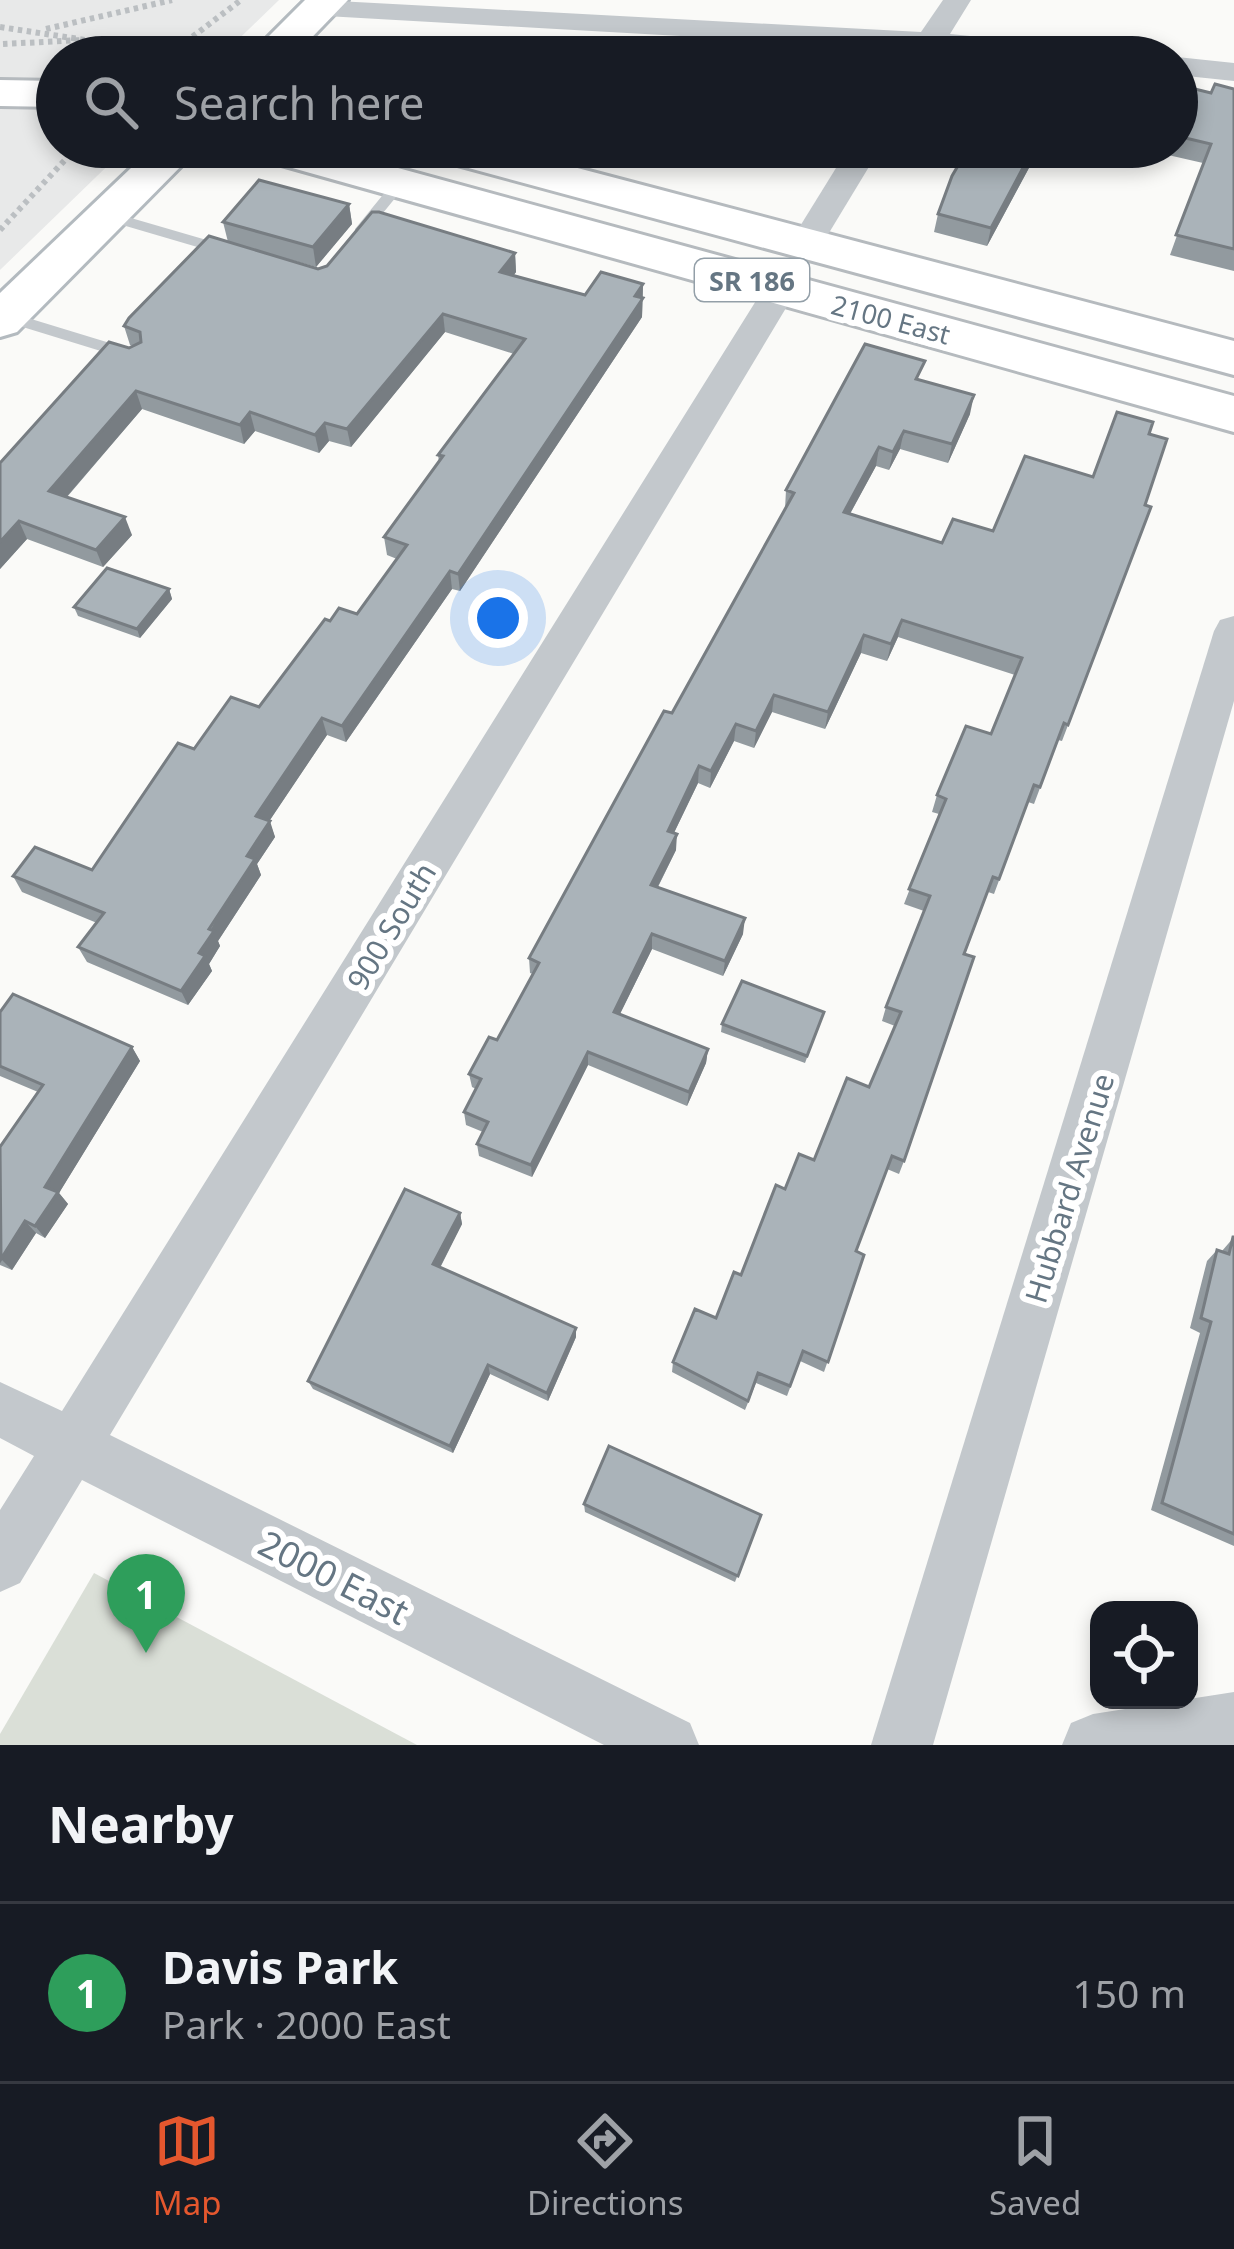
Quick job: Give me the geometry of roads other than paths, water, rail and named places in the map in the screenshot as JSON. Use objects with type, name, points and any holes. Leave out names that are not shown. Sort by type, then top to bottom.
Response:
[{"type":"main road","points":[[291,36],[323,5]]},
{"type":"main road","points":[[0,93],[36,94]]},
{"type":"main road","points":[[2,318],[156,168]]},
{"type":"main road","name":"2100 East","points":[[345,168],[1234,414]]},
{"type":"main road","name":"2100 East","points":[[522,168],[1234,358]]},
{"type":"street","points":[[934,36],[957,0]]},
{"type":"street","points":[[323,5],[738,36]]},
{"type":"street","points":[[1198,68],[1234,72]]},
{"type":"street","points":[[806,244],[852,168]]},
{"type":"street","name":"900 South","points":[[0,1562],[781,288]]},
{"type":"street","name":"Hubbard Avenue","points":[[902,1745],[1234,631]]},
{"type":"street","name":"2000 East","points":[[0,1409],[668,1745]]},
{"type":"street","points":[[1093,1745],[1234,1722]]},
{"type":"lane","points":[[349,244],[400,183]]},
{"type":"lane","points":[[107,216],[239,254]]},
{"type":"lane","points":[[2,318],[136,357]]},
{"type":"place","name":"Davis Park","points":[[146,1653]]}]
